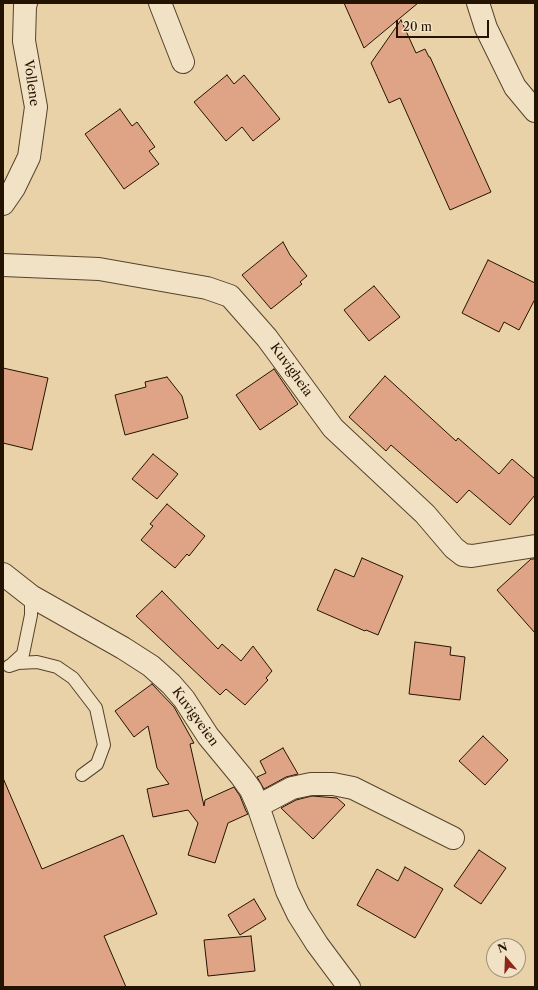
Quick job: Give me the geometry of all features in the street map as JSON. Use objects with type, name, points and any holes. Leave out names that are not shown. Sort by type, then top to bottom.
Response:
[{"type":"street","name":"Vollene","points":[[3,204],[14,188],[29,157],[36,107],[24,41],[26,3]]},
{"type":"street","points":[[160,3],[183,62]]},
{"type":"street","points":[[478,3],[486,28],[515,87],[535,111]]},
{"type":"street","name":"Kuvigheia","points":[[3,265],[99,269],[207,288],[230,296],[267,338],[333,428],[425,514],[454,548],[463,555],[472,556],[535,546]]},
{"type":"street","name":"Kuvigveien","points":[[3,574],[31,596],[123,648],[151,666],[171,684],[184,699],[208,736],[251,790],[258,806],[286,891],[298,914],[317,944],[349,987]]},
{"type":"street","points":[[258,806],[292,788],[311,784],[334,784],[353,788],[453,838]]},
{"type":"lane","points":[[6,667],[23,654],[31,615],[31,596]]},
{"type":"lane","points":[[6,667],[18,663],[37,662],[56,667],[73,678],[96,708],[104,745],[97,764],[82,775]]},
{"type":"building","points":[[344,3],[418,3],[364,48]]},
{"type":"building","points":[[401,20],[416,53],[425,49],[430,57],[491,192],[450,210],[400,98],[389,103],[371,63]]},
{"type":"building","points":[[227,75],[234,84],[244,75],[280,119],[253,141],[242,127],[226,141],[194,102]]},
{"type":"building","points":[[120,109],[132,126],[137,122],[155,147],[149,151],[159,164],[124,189],[85,134]]},
{"type":"building","points":[[283,242],[290,255],[307,276],[300,282],[302,284],[271,309],[242,275]]},
{"type":"building","points":[[488,260],[535,283],[535,299],[519,330],[504,322],[499,332],[462,313]]},
{"type":"building","points":[[374,286],[400,317],[369,341],[344,310]]},
{"type":"building","points":[[3,368],[48,378],[32,450],[3,443]]},
{"type":"building","points":[[274,369],[298,404],[260,430],[236,395]]},
{"type":"building","points":[[385,376],[456,441],[458,438],[499,474],[512,459],[535,479],[535,495],[510,525],[469,490],[457,503],[391,445],[386,451],[349,417]]},
{"type":"building","points":[[167,377],[182,396],[188,418],[125,435],[115,395],[146,387],[145,382]]},
{"type":"building","points":[[153,454],[178,474],[157,499],[132,479]]},
{"type":"building","points":[[167,504],[205,536],[189,556],[187,554],[175,568],[141,540],[153,526],[150,524]]},
{"type":"building","points":[[362,558],[403,576],[378,635],[366,630],[365,631],[317,610],[335,569],[354,577]]},
{"type":"building","points":[[531,559],[535,559],[535,633],[497,590]]},
{"type":"building","points":[[162,591],[218,649],[222,644],[241,661],[253,646],[272,671],[266,678],[268,680],[245,705],[226,689],[220,695],[136,616]]},
{"type":"building","points":[[415,642],[451,647],[450,655],[465,657],[460,700],[409,694]]},
{"type":"building","points":[[152,684],[174,707],[194,743],[190,744],[204,806],[205,800],[234,787],[248,814],[228,823],[215,863],[188,855],[198,823],[188,810],[153,817],[147,789],[169,784],[157,768],[148,726],[134,737],[115,711]]},
{"type":"building","points":[[483,736],[508,760],[485,785],[459,761]]},
{"type":"building","points":[[283,748],[298,774],[286,777],[264,789],[257,777],[266,773],[260,761]]},
{"type":"building","points":[[3,778],[42,869],[123,835],[157,914],[104,936],[126,987],[3,987]]},
{"type":"building","points":[[312,796],[337,798],[345,805],[313,839],[281,808],[296,800]]},
{"type":"building","points":[[479,850],[506,868],[481,904],[454,886]]},
{"type":"building","points":[[405,867],[443,889],[415,938],[357,905],[377,869],[398,881]]},
{"type":"building","points":[[254,899],[266,919],[240,935],[228,915]]},
{"type":"building","points":[[251,936],[255,971],[208,976],[204,940]]}]
